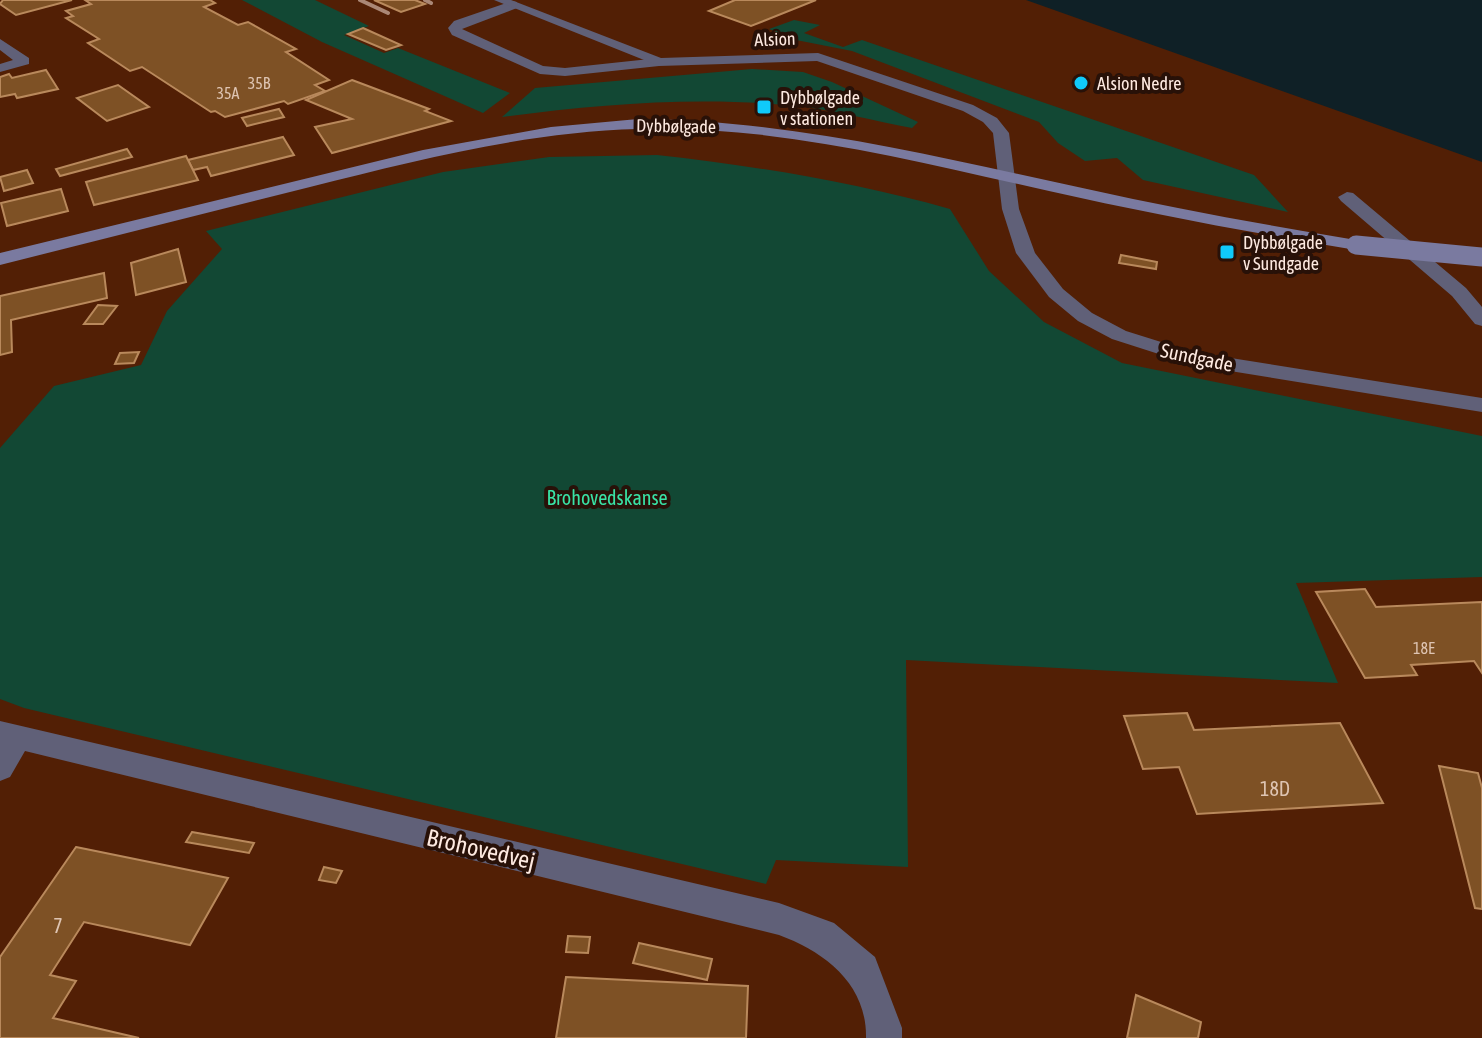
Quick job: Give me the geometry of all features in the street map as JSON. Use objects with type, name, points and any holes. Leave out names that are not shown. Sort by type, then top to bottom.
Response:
[{"type":"street","points":[[506,2],[459,24],[455,28],[457,32],[540,70],[565,72],[659,62]]},
{"type":"street","name":"Alsion","points":[[506,2],[659,62],[793,55],[832,60],[986,117],[997,127],[1003,141],[1005,176]]},
{"type":"street","points":[[0,43],[24,61],[0,68]]},
{"type":"street","name":"Dybbølgade","points":[[0,259],[415,155],[510,136],[575,128],[653,124],[769,131],[921,155],[1005,176],[1241,225],[1356,245],[1482,257]]},
{"type":"street","name":"Sundgade","points":[[1005,176],[1018,238],[1031,263],[1060,295],[1095,324],[1143,346],[1203,361],[1482,405]]},
{"type":"street","points":[[1347,197],[1459,292],[1482,320]]},
{"type":"street","name":"Brohovedvej","points":[[0,768],[8,736],[779,919],[822,935],[863,969],[884,1038]]},
{"type":"green space","points":[[242,0],[315,0],[369,26],[344,35],[384,53],[398,48],[510,93],[483,113],[322,42]]},
{"type":"green space","points":[[794,20],[820,25],[804,33],[843,47],[862,40],[1254,175],[1288,212],[1143,180],[1117,158],[1085,161],[1058,143],[1039,122],[852,51],[796,40],[769,29]]},
{"type":"green space","points":[[752,69],[803,72],[918,122],[912,128],[811,108],[723,102],[612,105],[502,117],[535,88]]},
{"type":"green space","name":"Brohovedskanse","points":[[657,155],[805,176],[950,209],[989,271],[1044,322],[1122,363],[1482,436],[1482,577],[1296,583],[1338,683],[906,660],[908,867],[776,860],[766,884],[24,708],[0,699],[0,448],[54,386],[141,365],[167,311],[222,249],[206,231],[443,172],[549,157]]},
{"type":"shaded area","points":[[1026,0],[1482,0],[1482,162]]},
{"type":"building","points":[[3,0],[72,0],[16,15],[0,4]]},
{"type":"building","points":[[85,0],[210,0],[215,3],[204,7],[238,25],[248,22],[296,49],[286,52],[329,80],[315,85],[325,91],[288,104],[284,101],[225,117],[211,112],[142,67],[130,71],[88,43],[99,39],[66,18],[73,16],[66,11],[91,4]]},
{"type":"building","points":[[374,0],[415,0],[425,4],[401,12]]},
{"type":"building","points":[[735,0],[816,0],[751,26],[709,11]]},
{"type":"building","points":[[363,28],[401,45],[386,50],[348,34]]},
{"type":"building","points":[[46,70],[58,89],[17,98],[15,94],[0,97],[0,77],[9,74],[12,78]]},
{"type":"building","points":[[352,80],[429,109],[425,111],[451,121],[332,153],[315,127],[352,119],[306,100]]},
{"type":"building","points":[[118,85],[149,107],[107,121],[77,98]]},
{"type":"building","points":[[279,109],[284,117],[247,126],[242,118]]},
{"type":"building","points":[[283,137],[294,155],[211,176],[207,167],[193,170],[188,160]]},
{"type":"building","points":[[127,149],[132,157],[60,176],[56,169]]},
{"type":"building","points":[[186,156],[198,180],[94,205],[86,182]]},
{"type":"building","points":[[27,170],[33,183],[4,191],[0,177]]},
{"type":"building","points":[[61,189],[68,211],[7,226],[1,203]]},
{"type":"building","points":[[178,249],[186,282],[136,295],[131,263]]},
{"type":"building","points":[[1121,255],[1157,262],[1156,269],[1119,263]]},
{"type":"building","points":[[104,273],[107,298],[11,320],[12,352],[0,355],[0,296]]},
{"type":"building","points":[[98,305],[117,306],[103,324],[84,324]]},
{"type":"building","points":[[139,352],[134,363],[115,364],[120,353]]},
{"type":"building","points":[[1365,589],[1376,607],[1482,602],[1482,673],[1474,661],[1411,665],[1417,675],[1365,678],[1316,592]]},
{"type":"building","points":[[1187,713],[1194,730],[1340,723],[1383,803],[1197,814],[1179,767],[1143,769],[1124,716]]},
{"type":"building","points":[[1439,766],[1478,773],[1482,788],[1482,909],[1475,908]]},
{"type":"building","points":[[192,832],[254,843],[249,853],[186,842]]},
{"type":"building","points":[[76,847],[228,878],[190,945],[84,922],[50,975],[76,981],[53,1018],[139,1038],[0,1038],[0,957]]},
{"type":"building","points":[[324,867],[342,871],[336,883],[319,880]]},
{"type":"building","points":[[568,936],[590,937],[588,953],[566,952]]},
{"type":"building","points":[[639,943],[712,959],[707,980],[633,963]]},
{"type":"building","points":[[566,977],[748,986],[746,1038],[556,1038]]},
{"type":"building","points":[[1136,995],[1201,1022],[1198,1038],[1127,1038]]},
{"type":"railway","points":[[360,0],[388,13]]},
{"type":"railway","points":[[425,0],[431,3]]},
{"type":"place","name":"Alsion Nedre","points":[[1081,83]]},
{"type":"place","name":"Dybbølgade v stationen","points":[[764,107]]},
{"type":"place","name":"Dybbølgade v Sundgade","points":[[1227,252]]}]
